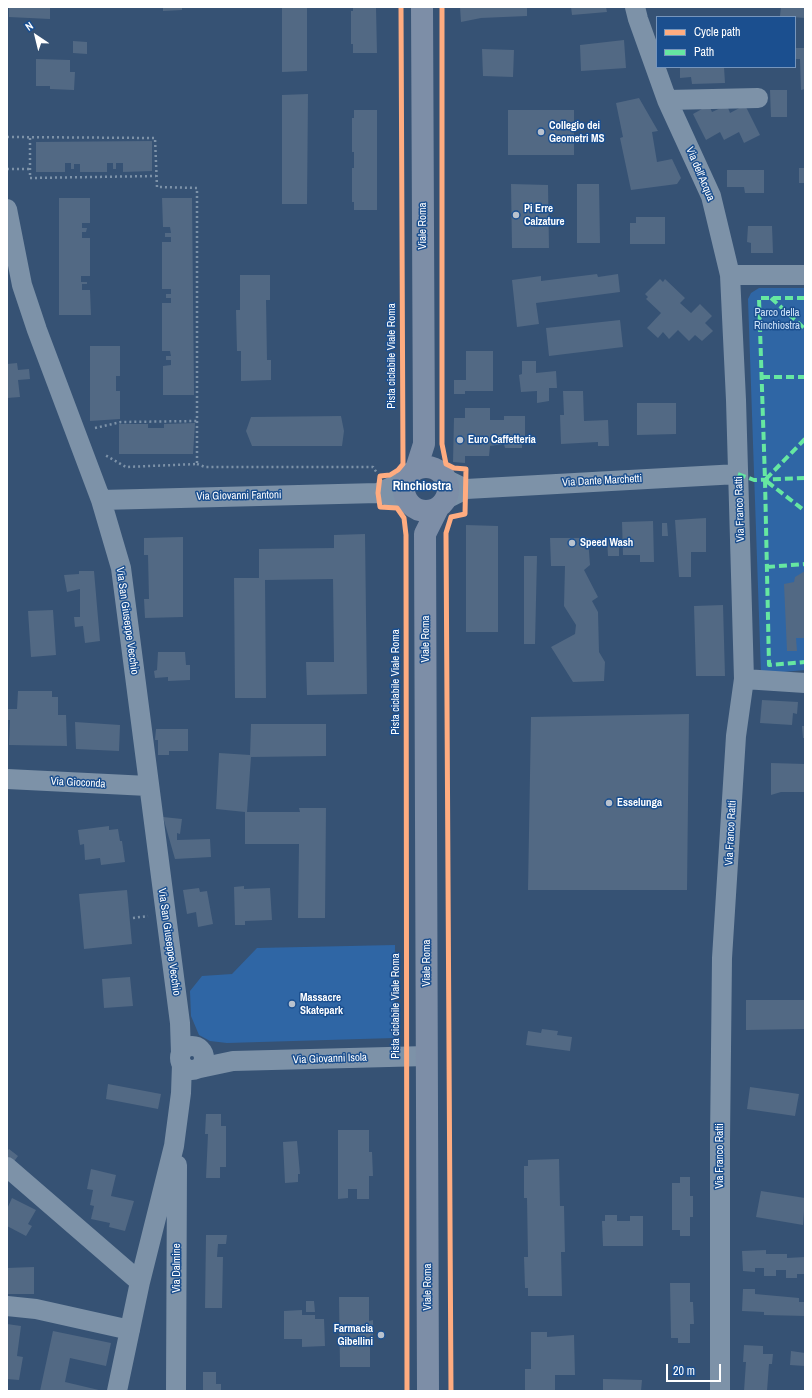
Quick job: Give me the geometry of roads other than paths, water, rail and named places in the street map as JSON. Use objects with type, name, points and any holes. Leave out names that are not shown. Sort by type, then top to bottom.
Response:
[{"type":"main road","name":"Viale Roma","points":[[422,7],[424,444],[413,487],[425,534],[428,1391]]},
{"type":"street","name":"Via dell'Acqua","points":[[635,7],[667,100],[712,196],[730,275]]},
{"type":"street","points":[[667,100],[758,98]]},
{"type":"street","name":"Via San Giuseppe Vecchio","points":[[7,209],[22,285],[37,330],[101,500],[121,568],[148,786],[180,1023],[193,1059]]},
{"type":"street","points":[[730,275],[805,275]]},
{"type":"street","name":"Via Franco Ratti","points":[[720,1391],[722,958],[736,736],[744,679],[730,275]]},
{"type":"street","name":"Via Dante Marchetti","points":[[466,489],[738,474]]},
{"type":"street","name":"Via Giovanni Fantoni","points":[[101,500],[413,487],[466,489]]},
{"type":"street","points":[[744,679],[805,683]]},
{"type":"street","name":"Via Gioconda","points":[[7,779],[148,786]]},
{"type":"street","name":"Via Giovanni Isola","points":[[193,1059],[233,1061],[427,1056]]},
{"type":"street","points":[[117,1391],[140,1282],[174,1146],[181,1093],[193,1059]]},
{"type":"street","name":"Via Dalmine","points":[[174,1146],[178,1169],[176,1206],[176,1391]]},
{"type":"street","points":[[7,1167],[140,1282]]},
{"type":"street","points":[[7,1306],[36,1309],[130,1330]]},
{"type":"place","name":"Collegio dei Geometri MS","points":[[541,132]]},
{"type":"place","name":"Pi Erre Calzature","points":[[516,215]]},
{"type":"place","name":"Euro Caffetteria","points":[[460,440]]},
{"type":"place","name":"Speed Wash","points":[[572,543]]},
{"type":"place","name":"Esselunga","points":[[609,803]]},
{"type":"place","name":"Massacre Skatepark","points":[[292,1004]]},
{"type":"place","name":"Farmacia Gibellini","points":[[381,1335]]},
{"type":"district","name":"Rinchiostra","points":[[422,487]]},
{"type":"park label","name":"Parco della Rinchiostra","points":[[777,319]]}]
